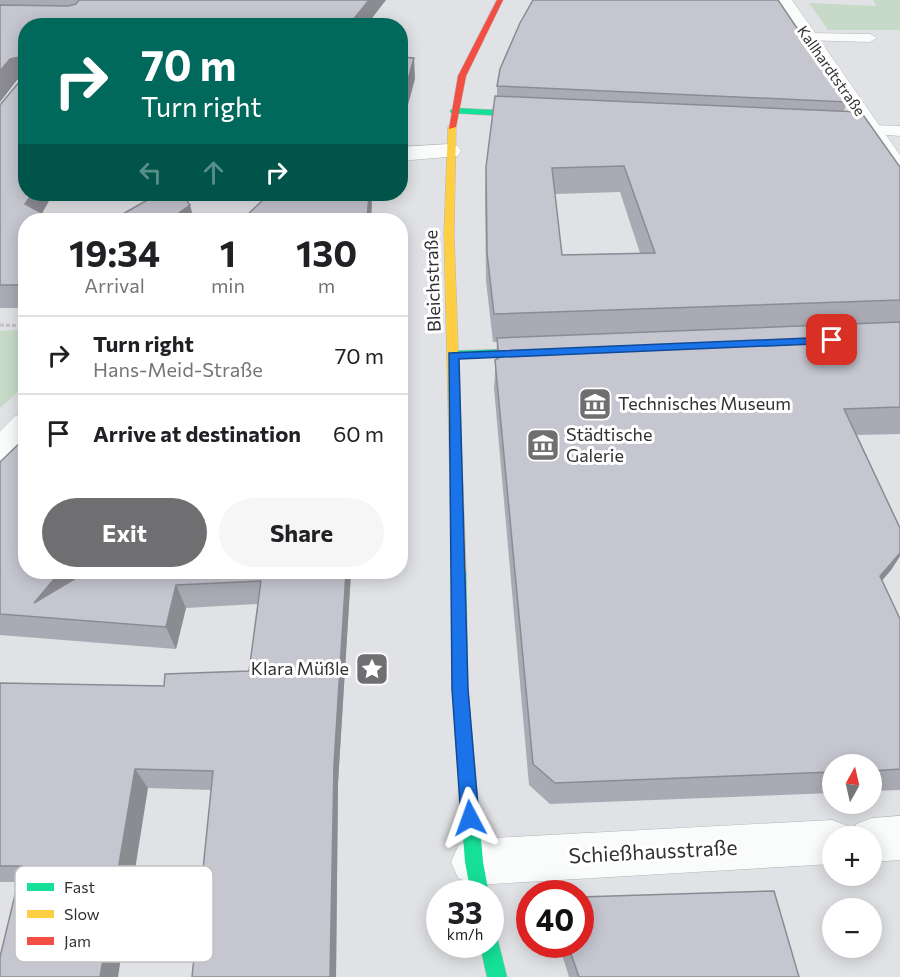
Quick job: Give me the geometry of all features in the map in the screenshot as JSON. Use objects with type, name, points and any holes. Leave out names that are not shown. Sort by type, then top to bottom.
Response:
[{"type":"street","name":"Bleichstraße","points":[[477,878],[460,689],[449,234],[450,151],[454,111],[462,76],[500,0]]},
{"type":"street","name":"Kallhardtstraße","points":[[783,0],[900,171]]},
{"type":"street","points":[[454,111],[555,116]]},
{"type":"street","points":[[849,129],[872,130]]},
{"type":"street","points":[[408,154],[450,151]]},
{"type":"street","points":[[453,356],[556,351]]},
{"type":"street","points":[[0,450],[18,432]]},
{"type":"street","points":[[882,839],[900,838]]},
{"type":"street","name":"Schießhausstraße","points":[[477,878],[822,843]]},
{"type":"street","points":[[493,958],[497,977]]},
{"type":"lane","points":[[807,37],[870,38]]},
{"type":"lane","points":[[872,130],[900,131]]},
{"type":"path","points":[[0,325],[18,326]]},
{"type":"green space","points":[[873,0],[900,0],[900,30],[828,30],[809,3],[876,6]]},
{"type":"green space","points":[[18,330],[18,391],[0,408],[0,331]]},
{"type":"building","points":[[79,0],[369,0],[354,18],[18,18],[18,57],[10,59],[0,71],[0,5],[68,6],[76,4]]},
{"type":"building","points":[[533,0],[778,0],[847,102],[497,86],[500,69],[520,23]]},
{"type":"building","points":[[408,58],[414,58],[408,80]]},
{"type":"building","points":[[18,83],[18,201],[27,201],[25,204],[42,213],[18,213],[18,285],[0,285],[0,105]]},
{"type":"building","points":[[495,96],[861,112],[900,167],[900,300],[494,314],[487,253],[486,167]],"holes":[[[624,166],[655,253],[562,255],[552,168]]]},
{"type":"building","points":[[146,201],[187,201],[190,205],[179,213],[124,213]]},
{"type":"building","points":[[262,201],[368,201],[368,213],[249,213]]},
{"type":"building","points":[[900,322],[900,407],[844,409],[900,528],[900,553],[880,576],[900,619],[900,769],[882,770],[882,754],[822,754],[822,772],[555,783],[533,764],[495,360],[499,358],[497,338]]},
{"type":"building","points":[[18,445],[18,579],[54,579],[34,603],[74,579],[346,579],[334,764],[330,977],[192,977],[194,962],[213,962],[213,866],[203,866],[213,771],[135,769],[119,866],[0,866],[0,683],[164,686],[165,674],[249,671],[261,581],[176,585],[166,627],[0,614],[0,462]]},
{"type":"building","points":[[774,891],[799,977],[579,977],[572,958],[594,958],[594,897]]},
{"type":"building","points":[[15,895],[15,962],[103,962],[100,977],[0,977],[0,957]]},
{"type":"traffic: fast","points":[[454,111],[539,115]]},
{"type":"traffic: fast","points":[[453,355],[541,352]]},
{"type":"traffic: fast","points":[[459,571],[460,689],[477,880]]},
{"type":"traffic: fast","points":[[493,958],[497,977]]},
{"type":"traffic: slow","points":[[452,127],[449,234],[459,571]]},
{"type":"traffic: jam","points":[[452,127],[462,76],[500,0]]},
{"type":"place","name":"Technisches Museum","points":[[595,404]]},
{"type":"place","name":"Städtische Galerie","points":[[543,445]]},
{"type":"place","name":"Klara Müßle","points":[[372,669]]},
{"type":"route","points":[[470,818],[460,689],[453,356],[832,340]]}]
